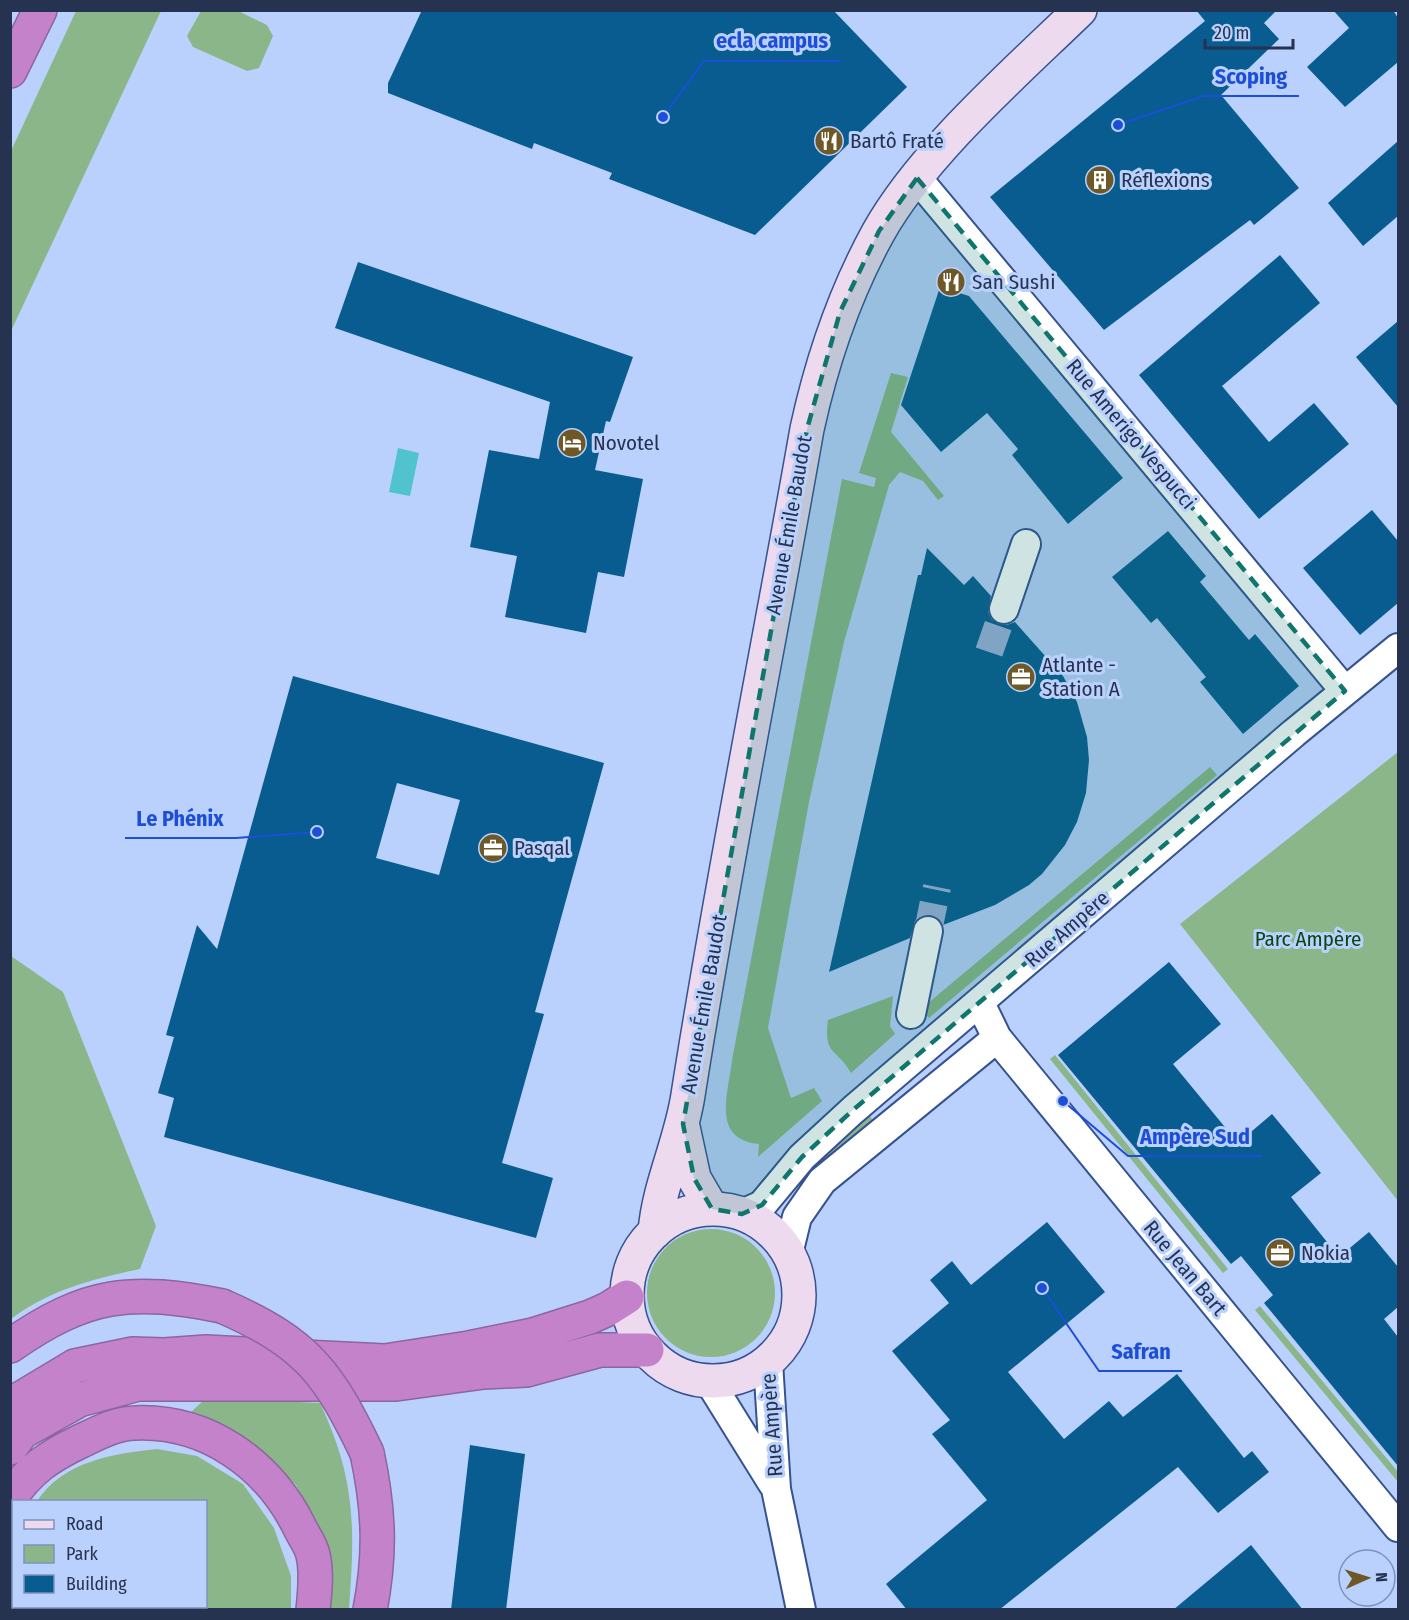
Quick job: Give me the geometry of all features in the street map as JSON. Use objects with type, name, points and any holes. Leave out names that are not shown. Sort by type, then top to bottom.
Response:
[{"type":"highway","points":[[10,71],[40,10]]},
{"type":"highway","points":[[10,1346],[63,1313],[93,1301],[137,1295],[177,1297],[222,1306],[264,1324],[299,1349],[328,1380],[345,1406],[368,1453],[377,1501],[379,1541],[370,1610]]},
{"type":"highway","points":[[10,1405],[75,1366],[132,1354],[165,1355],[206,1352],[385,1360],[470,1348],[533,1335],[590,1317],[608,1309],[627,1296]]},
{"type":"highway","points":[[10,1448],[22,1432],[80,1400],[138,1384],[396,1384],[484,1372],[526,1370],[600,1350],[647,1350]]},
{"type":"highway","points":[[10,1498],[22,1480],[44,1460],[106,1430],[134,1423],[166,1426],[223,1442],[279,1490],[295,1519],[313,1554],[315,1592],[313,1610]]},
{"type":"street","name":"Avenue Émile Baudot","points":[[655,1232],[662,1188],[683,1124],[702,1004],[817,382],[840,312],[879,231],[917,178],[1016,72],[1080,10]]},
{"type":"street","name":"Rue Amerigo Vespucci","points":[[917,178],[1344,691]]},
{"type":"street","points":[[1004,609],[1026,544]]},
{"type":"street","name":"Rue Ampère","points":[[727,1212],[762,1205],[802,1157],[853,1110],[1344,691],[1398,648]]},
{"type":"street","points":[[911,1014],[928,931]]},
{"type":"street","name":"Rue Jean Bart","points":[[981,1003],[997,1038],[1398,1527]]},
{"type":"street","points":[[788,1254],[797,1217],[822,1181],[997,1038]]},
{"type":"street","name":"Avenue Émile Baudot","points":[[683,1124],[694,1178],[727,1212]]},
{"type":"street","points":[[692,1212],[727,1212],[769,1230],[788,1254],[796,1272],[799,1292],[797,1312],[781,1347],[768,1362],[740,1377],[709,1381],[675,1372],[647,1350],[630,1316],[627,1296],[634,1261],[655,1232],[672,1220],[692,1212]]},
{"type":"street","name":"Rue Ampère","points":[[768,1362],[776,1489],[801,1610]]},
{"type":"street","name":"Rue Ampère","points":[[709,1381],[776,1489]]},
{"type":"highlighted area","points":[[917,178],[1345,691],[853,1110],[802,1157],[762,1205],[742,1214],[712,1209],[694,1178],[683,1124],[807,429],[840,312],[879,231]]},
{"type":"green space","points":[[236,10],[267,25],[273,36],[259,68],[247,71],[193,47],[187,36],[201,11]]},
{"type":"green space","points":[[76,11],[161,11],[11,331],[11,151]]},
{"type":"green space","points":[[891,373],[908,377],[891,432],[944,496],[938,500],[923,481],[900,472],[889,485],[844,642],[809,802],[768,1028],[791,1098],[814,1088],[822,1101],[758,1157],[759,1144],[744,1140],[734,1134],[728,1124],[726,1101],[732,1060],[842,479],[874,487],[876,478],[859,473]]},
{"type":"green space","name":"Parc Ampère","points":[[1398,752],[1398,1201],[1180,924]]},
{"type":"green space","points":[[1210,767],[1217,775],[929,1018],[921,1009]]},
{"type":"green space","points":[[11,956],[63,992],[156,1226],[140,1269],[105,1277],[56,1293],[11,1319]]},
{"type":"green space","points":[[893,996],[890,1026],[895,1034],[851,1073],[829,1046],[828,1020]]},
{"type":"green space","points":[[1055,1055],[1228,1269],[1223,1273],[1050,1059]]},
{"type":"green space","points":[[862,1113],[870,1115],[873,1122],[826,1168],[814,1155]]},
{"type":"green space","points":[[711,1229],[736,1234],[756,1248],[770,1268],[775,1293],[770,1318],[756,1338],[736,1352],[711,1357],[686,1352],[666,1338],[652,1318],[647,1293],[652,1268],[666,1248],[686,1234]]},
{"type":"green space","points":[[1260,1306],[1398,1472],[1398,1482],[1255,1310]]},
{"type":"green space","points":[[206,1398],[320,1403],[341,1456],[347,1480],[352,1528],[349,1609],[320,1609],[318,1530],[296,1485],[262,1452],[219,1425],[187,1416]]},
{"type":"green space","points":[[157,1449],[197,1456],[243,1484],[274,1528],[291,1576],[291,1609],[11,1609],[10,1540],[12,1537],[12,1608],[207,1608],[207,1500],[38,1500],[48,1487],[75,1468],[106,1457]]},
{"type":"shaded area","points":[[398,448],[419,453],[410,496],[389,492]]},
{"type":"building","points":[[422,10],[833,10],[907,87],[755,235],[609,179],[612,173],[534,143],[532,149],[388,93],[388,83]]},
{"type":"building","name":"Réflexions","points":[[1196,10],[1277,10],[1264,23],[1279,39],[1221,95],[1299,188],[1254,225],[1250,220],[1104,330],[990,197],[1205,21]]},
{"type":"building","points":[[1333,10],[1393,10],[1398,18],[1398,62],[1345,107],[1307,67],[1349,28]]},
{"type":"building","points":[[1398,141],[1398,216],[1363,246],[1328,203]]},
{"type":"building","points":[[1280,255],[1320,303],[1222,386],[1269,442],[1314,403],[1349,444],[1259,519],[1139,375]]},
{"type":"building","name":"Novotel","points":[[358,262],[633,357],[610,422],[606,421],[595,470],[643,479],[624,577],[598,572],[586,633],[505,617],[517,556],[470,547],[489,450],[539,459],[550,402],[335,328]]},
{"type":"building","points":[[940,287],[969,296],[1123,478],[1068,524],[1012,455],[1018,449],[987,413],[941,452],[901,405]]},
{"type":"building","points":[[1398,321],[1398,407],[1356,357]]},
{"type":"building","points":[[1372,510],[1398,541],[1398,603],[1360,635],[1303,568]]},
{"type":"building","points":[[1168,531],[1206,576],[1200,582],[1249,640],[1255,634],[1299,686],[1243,734],[1200,682],[1206,677],[1157,618],[1151,623],[1112,577]]},
{"type":"building","points":[[927,548],[964,585],[973,576],[991,596],[988,612],[992,620],[1007,625],[1015,622],[1063,676],[1077,702],[1087,737],[1089,760],[1086,793],[1077,822],[1065,845],[1042,874],[1029,885],[995,905],[943,925],[932,915],[922,916],[915,921],[910,938],[829,972],[918,575],[921,575]]},
{"type":"building","points":[[293,676],[604,763],[535,1012],[544,1014],[502,1163],[553,1178],[536,1238],[164,1137],[174,1098],[158,1093],[174,1037],[166,1035],[197,925],[217,949]],"holes":[[[397,783],[460,800],[439,875],[376,858]]]},
{"type":"building","points":[[1169,962],[1221,1024],[1173,1064],[1238,1143],[1272,1114],[1321,1173],[1291,1197],[1339,1257],[1369,1232],[1398,1267],[1398,1307],[1384,1319],[1398,1337],[1398,1466],[1264,1303],[1273,1295],[1241,1256],[1231,1264],[1058,1055]]},
{"type":"building","points":[[1047,1222],[1105,1292],[1008,1372],[1064,1439],[1109,1401],[1123,1417],[1177,1374],[1244,1458],[1252,1451],[1269,1472],[1218,1513],[1178,1467],[999,1610],[907,1610],[886,1584],[987,1500],[932,1434],[950,1420],[892,1351],[949,1303],[930,1280],[952,1261],[971,1285]]},
{"type":"building","points":[[470,1445],[525,1454],[506,1610],[451,1610]]},
{"type":"building","points":[[1251,1545],[1303,1610],[1173,1610]]},
{"type":"tunnel","points":[[989,652],[1004,609]]},
{"type":"tunnel","points":[[928,931],[937,887]]},
{"type":"place","name":"ecla campus","points":[[663,117]]},
{"type":"place","name":"Scoping","points":[[1118,125]]},
{"type":"place","name":"Bartô Fraté","points":[[829,141]]},
{"type":"place","name":"Réflexions","points":[[1100,180]]},
{"type":"place","name":"San Sushi","points":[[951,282]]},
{"type":"place","name":"Novotel","points":[[572,443]]},
{"type":"place","name":"Atlante - Station A","points":[[1021,677]]},
{"type":"place","name":"Le Phénix","points":[[317,832]]},
{"type":"place","name":"Pasqal","points":[[493,848]]},
{"type":"place","name":"Ampère Sud","points":[[1063,1101]]},
{"type":"place","name":"Nokia","points":[[1280,1253]]},
{"type":"place","name":"Safran","points":[[1042,1288]]}]
